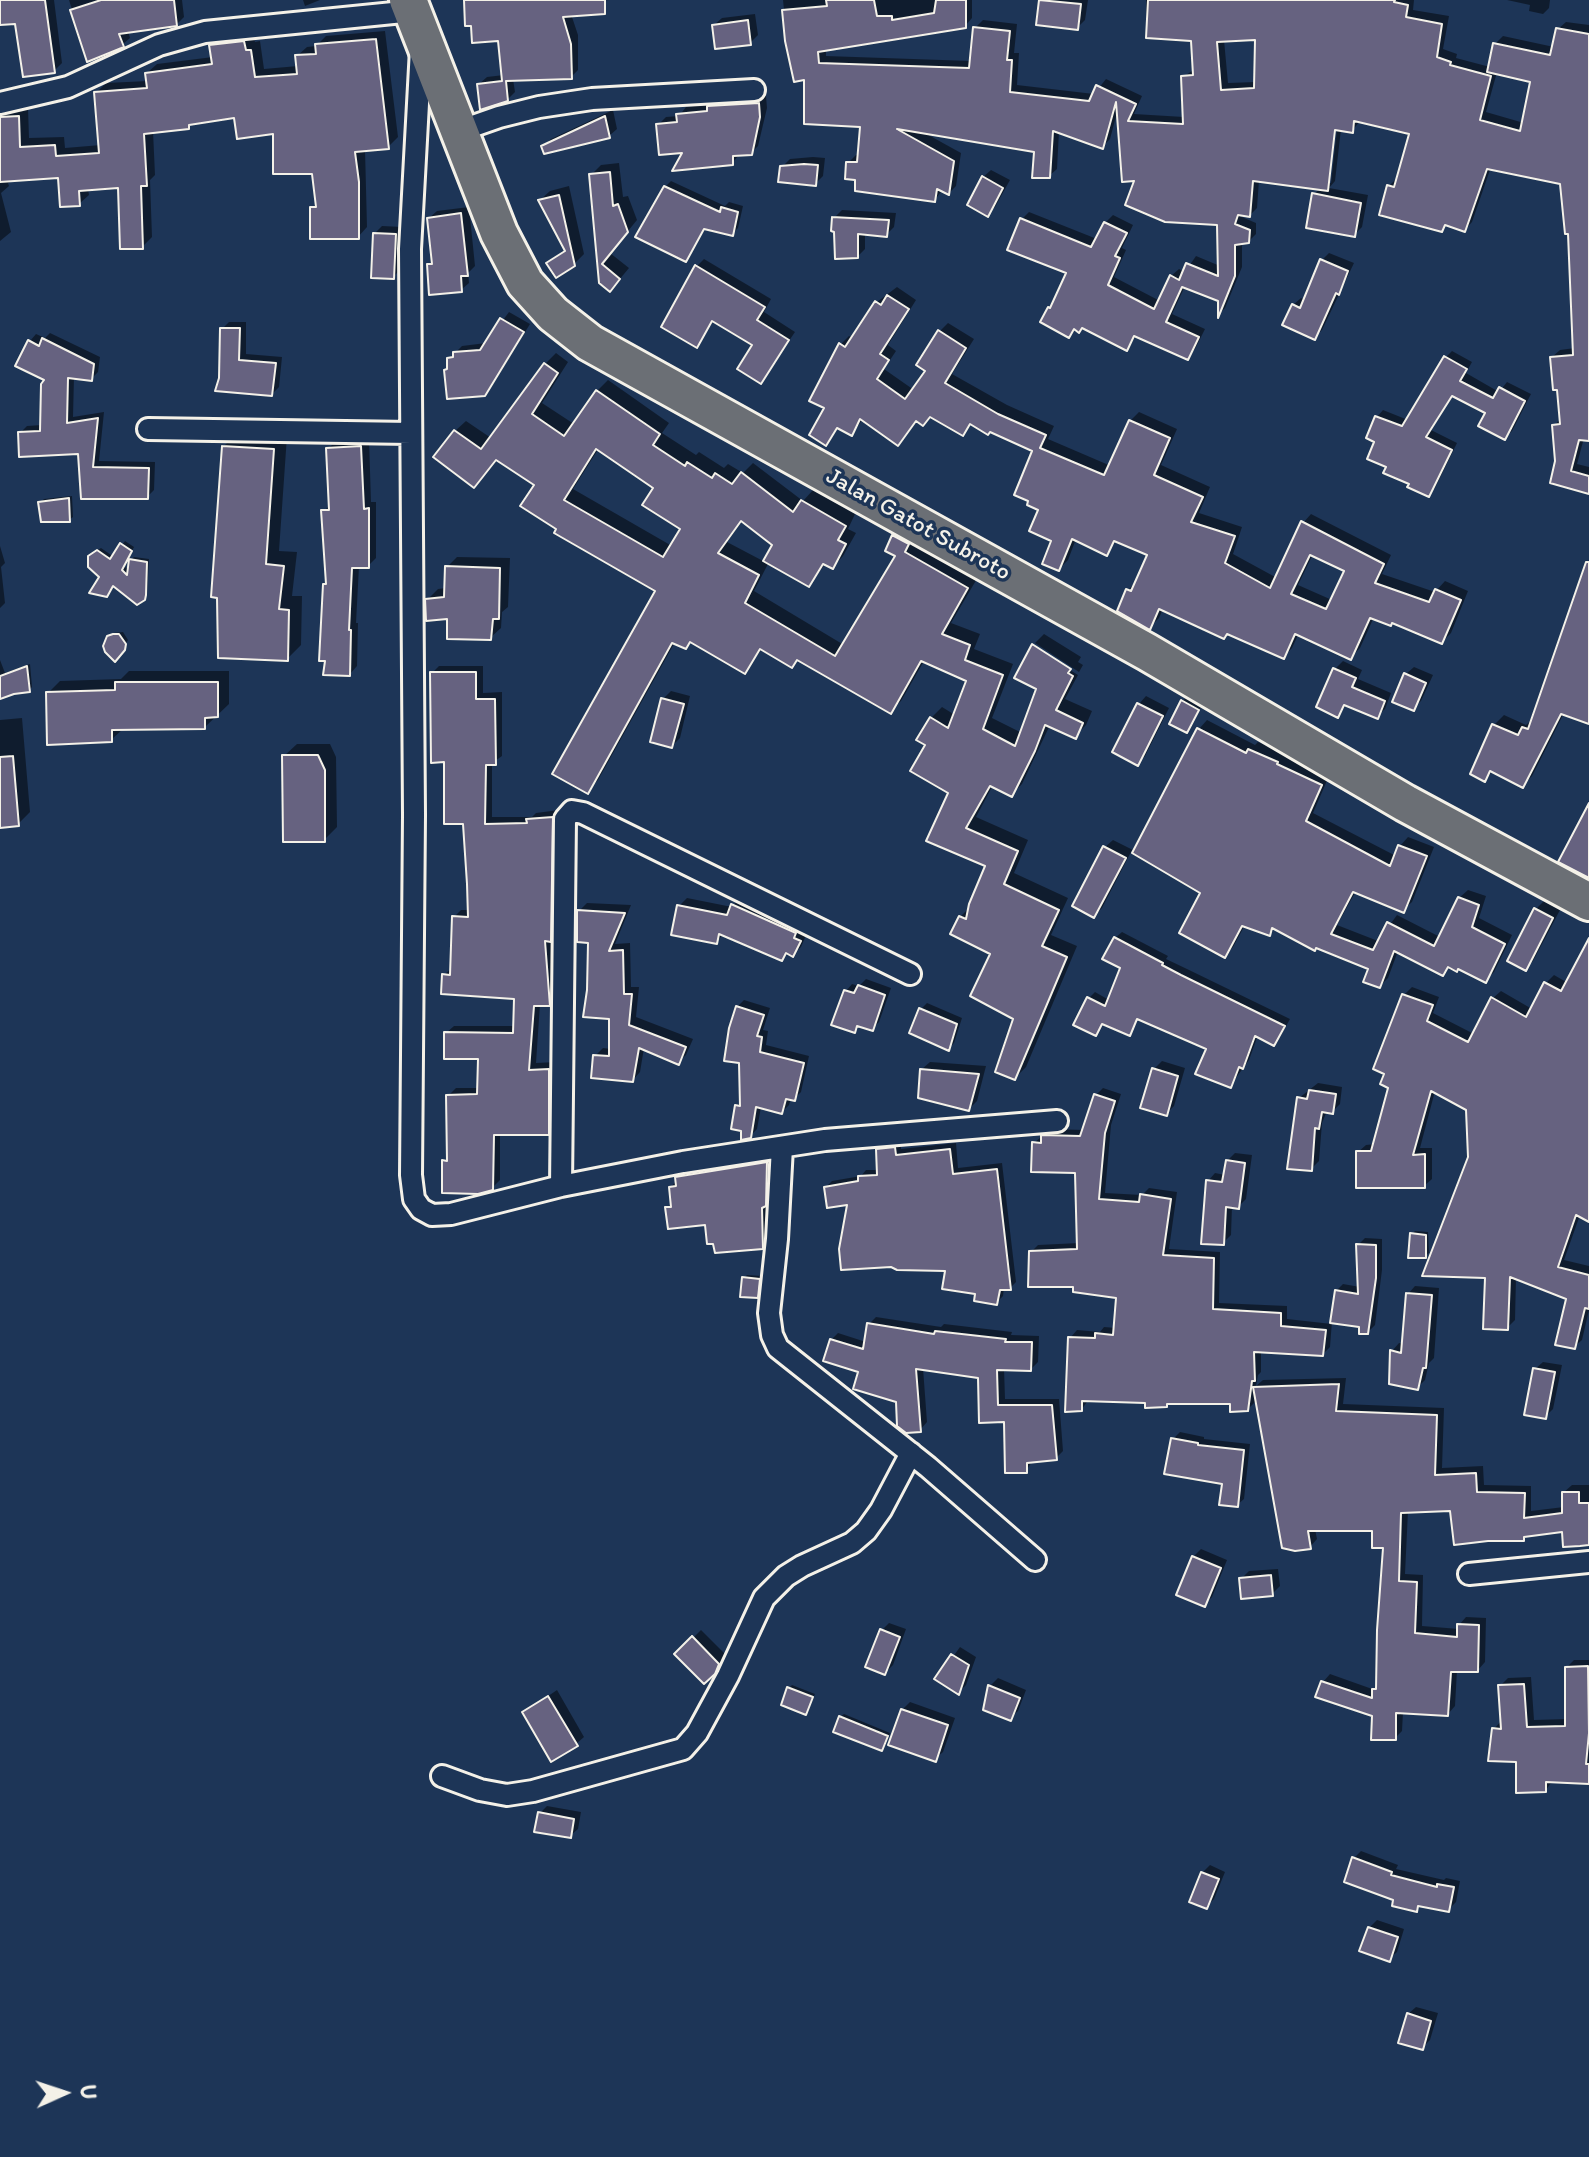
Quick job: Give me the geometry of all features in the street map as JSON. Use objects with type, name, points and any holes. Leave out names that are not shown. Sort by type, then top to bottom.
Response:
[{"type":"highway","name":"Jalan Gatot Subroto","points":[[414,16],[499,233],[525,283],[553,314],[590,343],[1133,644],[1405,803],[1589,902]]},
{"type":"street","points":[[0,103],[68,87],[159,45],[205,32],[414,16],[410,249],[414,1007],[411,1175],[414,1199],[421,1209],[432,1215],[451,1214],[561,1186],[683,1162],[782,1147],[840,1139],[1057,1121]]},
{"type":"street","points":[[459,131],[539,107],[592,99],[754,90]]},
{"type":"street","points":[[148,429],[411,433]]},
{"type":"street","points":[[561,1186],[565,819],[572,811],[583,813],[910,974]]},
{"type":"street","points":[[782,1147],[769,1313],[772,1335],[778,1348],[911,1453],[1035,1560]]},
{"type":"street","points":[[442,1776],[480,1790],[507,1795],[533,1791],[683,1749],[703,1722],[764,1598],[794,1571],[852,1543],[866,1531],[881,1510],[911,1453]]},
{"type":"street","points":[[1469,1574],[1589,1562]]},
{"type":"building","points":[[0,0],[45,0],[55,73],[23,77],[15,24],[0,25]]},
{"type":"building","points":[[101,0],[174,0],[177,26],[119,34],[124,47],[87,62],[70,10]]},
{"type":"building","points":[[464,0],[605,0],[605,14],[563,17],[571,44],[572,79],[506,81],[508,101],[480,110],[477,84],[502,81],[498,41],[472,43],[471,26],[465,26]]},
{"type":"building","points":[[826,0],[874,0],[877,16],[892,16],[892,20],[934,13],[936,0],[966,0],[966,28],[818,52],[819,63],[969,68],[973,27],[1010,31],[1007,60],[1012,60],[1010,92],[1089,101],[1096,85],[1136,104],[1128,121],[1183,124],[1181,76],[1193,75],[1191,41],[1146,38],[1148,0],[1395,0],[1408,5],[1406,17],[1442,24],[1437,57],[1451,62],[1450,65],[1491,76],[1480,120],[1520,131],[1530,82],[1487,72],[1493,43],[1550,55],[1556,28],[1589,34],[1589,441],[1579,440],[1571,471],[1589,476],[1589,494],[1550,483],[1555,461],[1552,425],[1560,424],[1550,357],[1573,355],[1568,234],[1565,234],[1560,184],[1487,169],[1465,232],[1445,225],[1442,232],[1379,215],[1387,185],[1394,187],[1409,134],[1354,121],[1353,133],[1335,130],[1328,191],[1253,181],[1250,217],[1238,215],[1235,224],[1250,230],[1249,243],[1235,245],[1235,276],[1218,318],[1218,301],[1182,287],[1166,322],[1199,337],[1188,360],[1134,336],[1127,351],[1082,328],[1079,333],[1074,329],[1069,338],[1040,322],[1066,273],[1007,250],[1020,218],[1091,247],[1104,222],[1127,233],[1115,256],[1120,258],[1108,285],[1154,309],[1170,275],[1179,280],[1186,263],[1218,276],[1217,225],[1165,222],[1125,205],[1134,181],[1122,182],[1116,102],[1103,149],[1053,131],[1050,178],[1032,178],[1034,152],[897,129],[954,161],[949,195],[937,189],[935,202],[855,191],[855,180],[845,179],[846,162],[857,162],[860,127],[804,124],[804,80],[794,82],[785,41],[782,10],[827,6]],"holes":[[[1255,40],[1254,88],[1221,90],[1217,42]]]},
{"type":"building","points":[[1039,0],[1081,4],[1078,30],[1036,25]]},
{"type":"building","points":[[748,20],[751,45],[715,49],[712,25]]},
{"type":"building","points":[[376,39],[389,149],[355,152],[359,182],[359,239],[310,239],[310,207],[316,207],[312,174],[273,174],[273,134],[237,139],[234,118],[189,125],[189,129],[144,134],[147,186],[141,186],[143,249],[120,249],[118,188],[79,191],[80,206],[60,207],[58,178],[0,182],[0,117],[19,116],[20,147],[55,145],[56,156],[99,153],[94,92],[147,88],[145,73],[212,64],[209,45],[244,41],[246,50],[251,50],[255,77],[297,74],[295,55],[316,54],[315,44]]},
{"type":"building","points":[[759,103],[760,117],[752,155],[733,156],[733,165],[672,171],[682,153],[659,155],[656,124],[677,122],[676,114],[707,111],[707,106]]},
{"type":"building","points":[[605,116],[610,138],[544,154],[541,146]]},
{"type":"building","points":[[818,165],[816,186],[778,182],[780,166]]},
{"type":"building","points":[[610,172],[613,206],[618,204],[628,232],[602,264],[620,279],[610,292],[599,283],[589,174]]},
{"type":"building","points":[[982,176],[1003,188],[988,217],[967,205]]},
{"type":"building","points":[[664,186],[720,212],[721,207],[738,212],[733,236],[704,229],[686,262],[635,237]]},
{"type":"building","points":[[1312,193],[1361,203],[1355,237],[1306,228]]},
{"type":"building","points":[[559,195],[575,266],[556,278],[546,263],[565,251],[538,200]]},
{"type":"building","points":[[461,213],[468,276],[461,276],[462,292],[429,295],[427,264],[432,264],[427,218]]},
{"type":"building","points":[[832,217],[889,220],[887,237],[858,234],[858,258],[835,259]]},
{"type":"building","points":[[373,233],[396,234],[394,279],[371,278]]},
{"type":"building","points":[[1320,259],[1348,271],[1315,340],[1282,325],[1292,304],[1300,308]]},
{"type":"building","points":[[695,265],[765,307],[757,320],[789,340],[761,384],[737,369],[752,345],[712,321],[697,348],[661,327]]},
{"type":"building","points":[[887,295],[909,309],[880,354],[889,360],[877,379],[905,399],[925,371],[916,365],[938,330],[966,348],[945,383],[998,414],[1046,435],[1040,448],[1104,475],[1129,420],[1170,438],[1154,475],[1203,497],[1191,522],[1235,536],[1225,563],[1270,588],[1301,521],[1384,564],[1375,583],[1429,602],[1435,589],[1461,600],[1442,644],[1392,623],[1391,626],[1370,618],[1351,660],[1295,634],[1284,659],[1227,634],[1224,639],[1159,609],[1150,630],[1117,611],[1126,589],[1131,591],[1147,555],[1114,541],[1107,556],[1072,539],[1059,571],[1042,564],[1051,541],[1029,531],[1038,510],[1014,495],[1032,451],[990,432],[988,435],[970,424],[963,436],[930,417],[923,426],[916,421],[898,446],[860,419],[852,436],[837,428],[826,446],[809,435],[824,408],[809,401],[839,343],[845,347],[875,301],[881,305]],"holes":[[[1310,555],[1344,571],[1326,609],[1291,594]]]},
{"type":"building","points":[[500,318],[524,332],[485,396],[447,399],[444,370],[447,369],[447,358],[453,357],[453,352],[480,350]]},
{"type":"building","points":[[220,328],[240,328],[239,360],[276,363],[272,396],[215,391],[219,378]]},
{"type":"building","points":[[42,338],[94,364],[92,381],[68,378],[67,423],[98,418],[93,467],[149,468],[148,499],[81,499],[78,454],[19,457],[18,432],[40,431],[41,384],[44,380],[15,366],[28,340],[39,346]]},
{"type":"building","points":[[1444,356],[1467,369],[1460,381],[1493,398],[1499,387],[1525,401],[1505,440],[1478,426],[1485,413],[1452,396],[1426,437],[1452,450],[1429,497],[1383,473],[1386,467],[1367,459],[1374,442],[1366,438],[1375,416],[1402,426]]},
{"type":"building","points":[[544,363],[558,373],[532,414],[564,436],[596,390],[660,434],[653,445],[685,466],[687,462],[712,478],[715,473],[732,484],[741,472],[793,512],[801,500],[846,526],[838,540],[846,544],[833,569],[823,564],[809,587],[763,561],[772,545],[741,521],[718,553],[759,575],[745,603],[835,656],[895,556],[885,551],[892,535],[909,544],[905,552],[968,588],[942,634],[970,645],[965,660],[1003,675],[983,729],[1015,746],[1036,689],[1014,678],[1032,644],[1071,669],[1068,673],[1073,676],[1056,710],[1083,723],[1076,739],[1045,725],[1012,797],[990,786],[966,828],[1018,851],[1004,884],[1059,910],[1042,946],[1067,957],[1015,1080],[995,1072],[1013,1019],[970,996],[990,954],[950,934],[959,916],[966,919],[985,866],[926,841],[948,793],[910,771],[925,745],[916,740],[930,717],[948,728],[966,681],[921,661],[891,714],[797,660],[792,668],[760,649],[745,674],[690,642],[686,649],[672,643],[588,794],[552,774],[655,591],[554,533],[556,529],[520,506],[534,485],[496,460],[474,488],[433,457],[454,430],[481,449]],"holes":[[[596,449],[653,488],[642,505],[680,529],[663,557],[564,500]]]},
{"type":"building","points":[[222,446],[274,449],[266,564],[284,566],[279,609],[289,610],[288,661],[218,658],[217,598],[211,597]]},
{"type":"building","points":[[361,446],[364,509],[369,508],[369,568],[352,568],[350,676],[323,675],[325,661],[319,661],[323,584],[326,584],[321,510],[329,510],[326,448]]},
{"type":"building","points":[[69,498],[70,522],[41,522],[38,502]]},
{"type":"building","points":[[120,543],[132,551],[122,570],[127,575],[129,559],[147,562],[145,600],[137,605],[113,586],[107,597],[89,593],[99,577],[88,567],[88,556],[97,550],[110,559]]},
{"type":"building","points":[[1586,562],[1589,562],[1589,724],[1561,714],[1523,788],[1490,771],[1485,782],[1470,774],[1492,724],[1518,735],[1522,727],[1528,729]]},
{"type":"building","points":[[445,566],[500,568],[499,619],[493,619],[491,640],[447,639],[447,619],[426,621],[425,599],[444,597]]},
{"type":"building","points":[[119,634],[126,644],[115,662],[103,646],[107,636]]},
{"type":"building","points":[[27,666],[30,692],[0,699],[0,676]]},
{"type":"building","points":[[1333,668],[1356,678],[1352,687],[1385,701],[1378,719],[1344,705],[1338,718],[1316,707]]},
{"type":"building","points":[[430,672],[476,672],[476,699],[495,699],[496,765],[486,765],[485,824],[527,823],[526,819],[553,817],[551,942],[545,941],[550,1006],[534,1006],[529,1070],[549,1069],[549,1135],[494,1135],[493,1190],[478,1194],[442,1193],[442,1160],[447,1161],[446,1095],[477,1094],[478,1059],[444,1059],[444,1032],[513,1033],[514,999],[441,994],[442,974],[450,975],[452,916],[468,917],[467,884],[463,824],[444,824],[444,762],[431,763]]},
{"type":"building","points":[[1404,673],[1426,683],[1414,711],[1392,702]]},
{"type":"building","points":[[115,682],[218,682],[218,717],[205,718],[205,729],[112,730],[112,742],[47,745],[46,692],[115,690]]},
{"type":"building","points":[[661,698],[684,704],[672,748],[650,742]]},
{"type":"building","points":[[1181,700],[1199,710],[1187,733],[1169,724]]},
{"type":"building","points":[[1137,703],[1163,716],[1138,766],[1112,752]]},
{"type":"building","points":[[1197,728],[1246,753],[1248,749],[1278,762],[1322,785],[1306,821],[1390,866],[1398,845],[1427,856],[1404,913],[1353,892],[1331,934],[1373,950],[1387,922],[1434,946],[1458,897],[1479,905],[1472,927],[1505,944],[1486,983],[1448,967],[1443,976],[1394,951],[1380,988],[1363,982],[1368,969],[1316,948],[1315,951],[1272,928],[1270,936],[1242,926],[1225,958],[1179,933],[1200,893],[1132,853]]},
{"type":"building","points":[[282,755],[318,755],[325,770],[325,842],[283,842]]},
{"type":"building","points":[[13,756],[19,826],[0,828],[0,757]]},
{"type":"building","points":[[1589,803],[1589,878],[1558,862]]},
{"type":"building","points":[[1103,846],[1126,858],[1094,918],[1072,906]]},
{"type":"building","points":[[731,904],[796,933],[794,938],[801,941],[793,957],[786,953],[782,961],[719,934],[717,944],[671,935],[677,905],[727,915]]},
{"type":"building","points":[[1534,908],[1553,918],[1526,971],[1507,961]]},
{"type":"building","points":[[577,910],[625,913],[609,951],[623,950],[624,994],[632,994],[629,1025],[686,1047],[679,1065],[639,1048],[633,1082],[591,1078],[593,1055],[609,1056],[609,1019],[583,1017],[588,943],[577,942]]},
{"type":"building","points":[[1114,937],[1181,975],[1285,1026],[1274,1046],[1255,1036],[1243,1069],[1239,1067],[1231,1088],[1195,1074],[1206,1049],[1137,1019],[1130,1036],[1102,1024],[1096,1036],[1073,1025],[1087,997],[1105,1006],[1120,968],[1102,959]]},
{"type":"building","points":[[1589,938],[1589,1222],[1576,1215],[1558,1267],[1589,1275],[1589,1309],[1585,1308],[1575,1349],[1555,1345],[1566,1299],[1510,1277],[1508,1330],[1483,1329],[1485,1278],[1422,1276],[1468,1157],[1466,1110],[1431,1091],[1413,1155],[1425,1154],[1425,1188],[1356,1188],[1356,1151],[1371,1151],[1388,1088],[1380,1084],[1384,1074],[1373,1069],[1402,994],[1433,1005],[1427,1021],[1468,1042],[1491,997],[1526,1017],[1544,982],[1561,991]]},
{"type":"building","points":[[858,985],[885,995],[873,1031],[857,1026],[855,1033],[831,1025],[844,990],[854,993]]},
{"type":"building","points":[[736,1006],[764,1015],[757,1036],[762,1037],[760,1052],[804,1063],[795,1101],[786,1099],[782,1114],[756,1107],[751,1138],[741,1140],[741,1131],[731,1129],[735,1105],[740,1106],[739,1063],[724,1061]]},
{"type":"building","points":[[919,1008],[957,1024],[949,1051],[909,1033]]},
{"type":"building","points":[[1152,1068],[1178,1076],[1167,1116],[1140,1108]]},
{"type":"building","points":[[920,1069],[979,1074],[969,1111],[918,1098]]},
{"type":"building","points":[[1309,1090],[1336,1094],[1333,1114],[1322,1112],[1319,1129],[1315,1128],[1312,1171],[1287,1169],[1297,1097],[1307,1099]]},
{"type":"building","points":[[1094,1094],[1115,1101],[1105,1133],[1099,1199],[1139,1202],[1140,1194],[1171,1199],[1163,1255],[1214,1258],[1213,1309],[1281,1313],[1281,1326],[1326,1330],[1323,1356],[1254,1352],[1255,1381],[1252,1381],[1248,1411],[1230,1412],[1230,1404],[1167,1404],[1167,1407],[1145,1408],[1145,1403],[1082,1401],[1082,1411],[1065,1412],[1068,1337],[1095,1338],[1095,1333],[1113,1335],[1116,1298],[1073,1292],[1073,1287],[1028,1287],[1029,1251],[1077,1249],[1075,1173],[1031,1172],[1032,1142],[1041,1143],[1041,1135],[1080,1136]]},
{"type":"building","points":[[895,1147],[896,1155],[950,1149],[953,1174],[997,1169],[1011,1290],[1000,1290],[997,1305],[974,1301],[975,1294],[942,1289],[945,1271],[897,1270],[891,1267],[841,1270],[839,1249],[847,1205],[827,1208],[824,1187],[858,1181],[858,1176],[877,1175],[876,1149]]},
{"type":"building","points":[[1226,1160],[1245,1163],[1239,1209],[1226,1207],[1224,1245],[1201,1244],[1206,1180],[1222,1182]]},
{"type":"building","points":[[767,1162],[766,1206],[762,1208],[763,1249],[715,1253],[713,1244],[707,1244],[705,1225],[668,1229],[665,1207],[671,1207],[669,1187],[676,1186],[675,1177]]},
{"type":"building","points":[[1410,1233],[1426,1235],[1426,1258],[1408,1258]]},
{"type":"building","points":[[1356,1244],[1376,1245],[1376,1278],[1368,1334],[1359,1334],[1359,1327],[1330,1323],[1335,1290],[1358,1294]]},
{"type":"building","points":[[742,1277],[760,1279],[758,1298],[740,1297]]},
{"type":"building","points":[[1406,1293],[1432,1295],[1426,1368],[1423,1368],[1418,1390],[1389,1384],[1390,1350],[1401,1353]]},
{"type":"building","points":[[867,1323],[934,1334],[935,1331],[1006,1339],[1005,1342],[1032,1342],[1031,1371],[997,1370],[998,1405],[1052,1405],[1057,1460],[1027,1463],[1027,1473],[1005,1473],[1004,1422],[979,1423],[978,1378],[916,1369],[921,1432],[906,1433],[897,1426],[896,1402],[853,1389],[858,1372],[823,1361],[830,1339],[863,1349]]},
{"type":"building","points":[[1533,1368],[1555,1372],[1546,1419],[1524,1415]]},
{"type":"building","points":[[1339,1384],[1336,1411],[1437,1415],[1435,1475],[1476,1473],[1477,1492],[1525,1493],[1524,1518],[1562,1513],[1562,1492],[1579,1492],[1579,1503],[1589,1503],[1589,1545],[1563,1547],[1562,1532],[1524,1537],[1524,1541],[1454,1545],[1450,1511],[1401,1513],[1399,1581],[1417,1582],[1415,1633],[1457,1637],[1457,1624],[1479,1625],[1478,1672],[1451,1672],[1448,1716],[1396,1713],[1396,1740],[1371,1740],[1372,1716],[1315,1697],[1321,1681],[1372,1698],[1372,1689],[1376,1689],[1383,1548],[1372,1548],[1372,1531],[1308,1531],[1311,1549],[1295,1551],[1282,1548],[1253,1387]]},
{"type":"building","points":[[1171,1438],[1198,1445],[1244,1450],[1238,1507],[1219,1505],[1222,1484],[1164,1474]]},
{"type":"building","points":[[1192,1556],[1221,1568],[1205,1607],[1176,1595]]},
{"type":"building","points":[[1271,1575],[1273,1596],[1241,1599],[1239,1578]]},
{"type":"building","points":[[880,1629],[900,1637],[885,1675],[865,1667]]},
{"type":"building","points":[[692,1636],[719,1664],[715,1674],[704,1684],[674,1654]]},
{"type":"building","points":[[951,1654],[969,1665],[959,1695],[934,1679]]},
{"type":"building","points":[[1588,1666],[1586,1764],[1589,1764],[1589,1784],[1546,1782],[1546,1792],[1516,1793],[1516,1762],[1488,1761],[1492,1728],[1501,1729],[1498,1685],[1524,1684],[1527,1727],[1565,1726],[1565,1667]]},
{"type":"building","points":[[988,1685],[1020,1698],[1011,1721],[983,1710]]},
{"type":"building","points":[[787,1687],[813,1697],[806,1715],[781,1705]]},
{"type":"building","points":[[548,1696],[578,1746],[551,1762],[522,1712]]},
{"type":"building","points":[[901,1709],[948,1725],[936,1762],[888,1745]]},
{"type":"building","points":[[839,1716],[888,1736],[882,1751],[833,1732]]},
{"type":"building","points":[[538,1812],[574,1819],[571,1838],[534,1832]]},
{"type":"building","points":[[1352,1857],[1392,1872],[1391,1875],[1437,1887],[1437,1884],[1454,1887],[1449,1912],[1418,1906],[1417,1912],[1392,1906],[1393,1900],[1344,1882]]},
{"type":"building","points":[[1201,1872],[1219,1879],[1207,1909],[1189,1902]]},
{"type":"building","points":[[1368,1927],[1398,1937],[1390,1962],[1359,1951]]},
{"type":"building","points":[[1407,2013],[1431,2021],[1423,2050],[1398,2043]]}]
